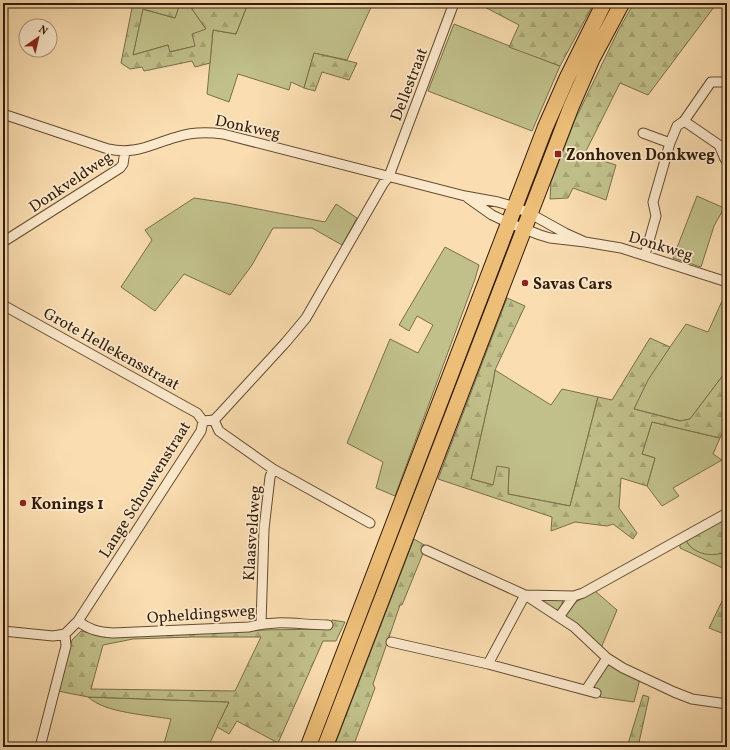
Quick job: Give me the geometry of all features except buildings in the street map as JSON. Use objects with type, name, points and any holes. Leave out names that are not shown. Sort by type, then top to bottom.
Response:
[{"type":"highway","points":[[308,747],[545,128],[567,78],[604,3]]},
{"type":"highway","points":[[325,747],[571,107],[592,59],[622,3]]},
{"type":"street","name":"Dellestraat","points":[[389,176],[454,3]]},
{"type":"street","points":[[645,255],[656,216],[653,202],[670,143],[677,126],[684,121],[711,82],[727,82]]},
{"type":"street","name":"Donkweg","points":[[3,114],[108,149],[126,151],[145,148],[187,134],[223,134],[465,196],[498,202],[515,207],[585,242]]},
{"type":"street","points":[[684,121],[719,145],[725,159],[727,160]]},
{"type":"street","points":[[642,133],[670,143]]},
{"type":"street","name":"Donkveldweg","points":[[3,242],[120,168],[123,164],[126,151]]},
{"type":"street","name":"Lange Schouwenstraat","points":[[65,634],[78,621],[201,431],[203,421],[214,420],[286,342],[306,318],[389,176]]},
{"type":"street","name":"Donkweg","points":[[465,196],[492,215],[524,230],[550,238],[620,248],[727,282]]},
{"type":"street","name":"Grote Hellekensstraat","points":[[3,305],[186,407],[196,413],[203,421]]},
{"type":"street","points":[[214,420],[220,431],[273,469],[370,523]]},
{"type":"street","name":"Klaasveldweg","points":[[261,624],[265,523],[270,477],[273,469]]},
{"type":"street","points":[[525,595],[574,596],[582,593],[727,513]]},
{"type":"street","points":[[426,550],[525,595],[559,617],[589,640],[607,658],[623,668],[674,692],[692,698],[727,704]]},
{"type":"street","points":[[488,664],[525,595]]},
{"type":"street","points":[[559,617],[574,596]]},
{"type":"street","name":"Opheldingsweg","points":[[78,621],[86,628],[98,632],[113,633],[249,627],[281,622],[328,625]]},
{"type":"street","points":[[3,631],[53,636],[65,634],[66,646],[40,747]]},
{"type":"street","points":[[391,642],[488,664],[596,693]]},
{"type":"street","points":[[586,690],[607,658]]},
{"type":"green space","points":[[133,3],[180,3],[175,18],[143,9],[133,55],[168,45],[170,52],[195,46],[192,34],[206,29],[192,9],[194,3],[248,3],[236,34],[213,30],[210,63],[195,67],[192,61],[144,71],[142,67],[130,69],[121,63]]},
{"type":"green space","points":[[180,3],[194,3],[192,9],[206,29],[196,46],[169,52],[168,45],[133,55],[142,9],[175,18]]},
{"type":"green space","points":[[248,3],[373,3],[347,60],[314,53],[304,88],[291,82],[289,90],[238,74],[229,102],[207,94],[213,30],[236,34]]},
{"type":"green space","points":[[477,3],[594,3],[560,66],[509,47],[519,25]]},
{"type":"green space","points":[[634,3],[717,3],[648,95],[620,83],[584,155],[616,165],[606,200],[573,188],[568,198],[550,199],[551,182],[575,120],[619,29]]},
{"type":"green space","points":[[454,24],[560,66],[532,131],[428,91]]},
{"type":"green space","points":[[314,53],[357,63],[349,80],[322,72],[315,91],[304,88]]},
{"type":"green space","points":[[697,196],[724,208],[714,226],[701,267],[673,258]]},
{"type":"green space","points":[[194,198],[325,222],[336,204],[357,218],[342,245],[312,228],[273,228],[252,265],[230,295],[184,274],[155,311],[121,287],[152,240],[145,230]]},
{"type":"green space","points":[[445,247],[479,265],[395,496],[376,488],[383,462],[347,443],[390,339],[418,353],[433,325],[417,316],[409,331],[399,325]]},
{"type":"green space","points":[[727,290],[727,370],[690,419],[681,421],[634,409],[647,380],[686,324],[708,332]]},
{"type":"green space","points":[[507,298],[525,306],[495,370],[471,479],[493,485],[497,466],[509,468],[508,494],[570,506],[598,397],[612,400],[650,338],[670,347],[648,380],[634,409],[680,421],[690,419],[727,370],[727,426],[720,438],[652,422],[642,454],[655,458],[647,486],[621,478],[619,508],[637,533],[633,539],[613,524],[607,526],[575,522],[551,531],[552,517],[438,479]]},
{"type":"green space","points":[[495,370],[551,405],[562,389],[598,397],[570,506],[508,494],[509,468],[493,485],[471,479]]},
{"type":"green space","points":[[652,422],[720,438],[713,454],[722,460],[673,488],[679,496],[662,506],[647,486],[655,458],[642,454]]},
{"type":"green space","points":[[727,518],[727,551],[710,555],[699,552],[689,545],[686,540]]},
{"type":"green space","points":[[414,539],[426,546],[402,605],[400,605],[373,684],[375,688],[353,747],[334,747]]},
{"type":"green space","points":[[686,540],[692,548],[702,552],[723,553],[727,551],[727,570],[680,548],[680,543]]},
{"type":"green space","points":[[595,591],[617,610],[601,648],[565,615],[569,606]]},
{"type":"green space","points":[[727,591],[727,629],[724,634],[709,628]]},
{"type":"green space","points":[[541,600],[563,600],[558,611]]},
{"type":"green space","points":[[332,620],[345,622],[336,641],[323,641],[278,743],[237,721],[229,734],[217,727],[229,702],[88,697],[58,691],[72,640],[81,631],[105,637],[260,630],[328,629]],"holes":[[[261,637],[235,691],[91,689],[103,645],[133,639]]]},
{"type":"green space","points":[[608,664],[639,680],[634,702],[600,697],[601,691],[594,687],[593,684]]},
{"type":"green space","points":[[643,695],[649,697],[638,747],[627,747]]},
{"type":"green space","points":[[88,697],[229,702],[208,747],[163,747],[171,719],[116,710],[105,707]]},
{"type":"place","name":"Zonhoven Donkweg","points":[[558,154]]},
{"type":"place","name":"Savas Cars","points":[[525,283]]},
{"type":"place","name":"Konings 1","points":[[23,503]]}]
